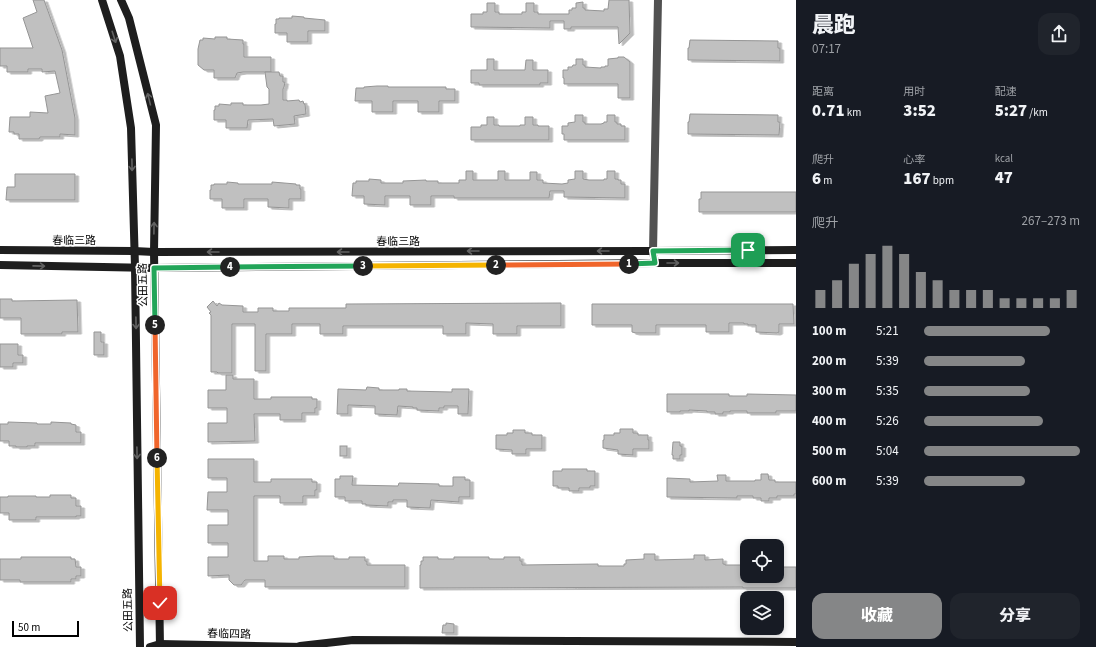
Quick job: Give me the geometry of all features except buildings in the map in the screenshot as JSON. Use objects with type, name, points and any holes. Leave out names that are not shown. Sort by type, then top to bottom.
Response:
[{"type":"street","name":"公田五路","points":[[102,0],[120,56],[131,128],[135,267],[140,647]]},
{"type":"street","name":"公田五路","points":[[121,0],[129,18],[156,125],[154,268],[160,645]]},
{"type":"street","points":[[655,263],[653,251],[658,0]]},
{"type":"street","name":"春临三路","points":[[0,250],[154,252],[796,250]]},
{"type":"street","points":[[0,265],[154,268],[796,263]]},
{"type":"street","name":"春临四路","points":[[150,647],[160,645],[303,647],[353,640],[796,642]]},
{"type":"route","points":[[160,603],[154,268],[655,263],[653,251],[748,250]]}]
